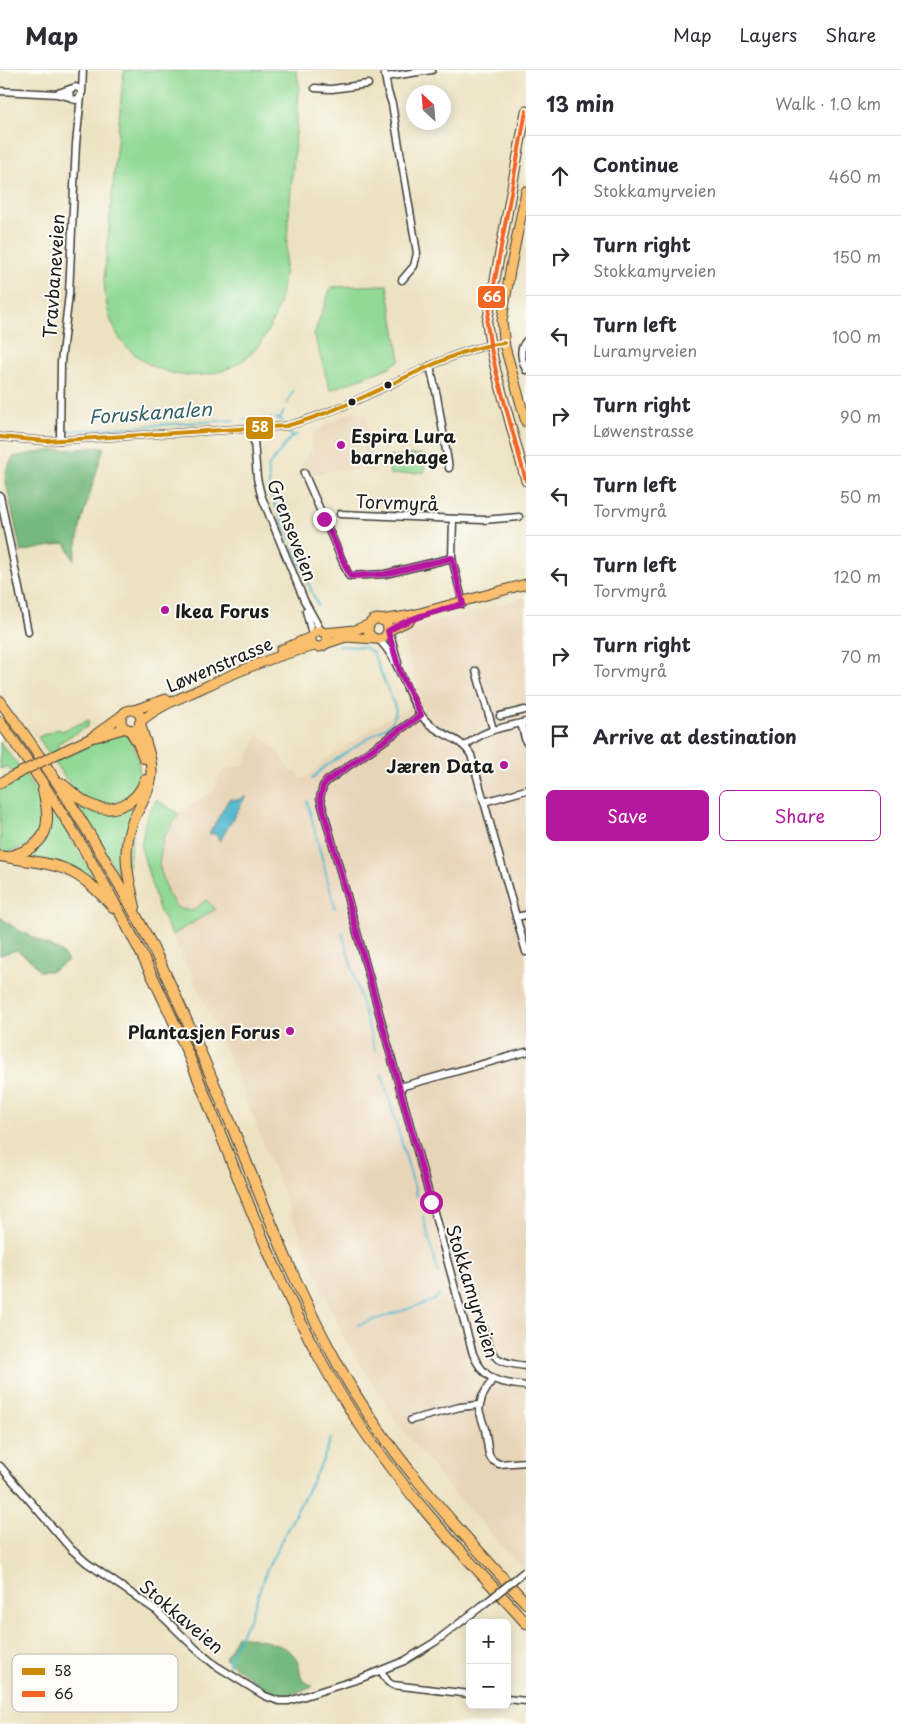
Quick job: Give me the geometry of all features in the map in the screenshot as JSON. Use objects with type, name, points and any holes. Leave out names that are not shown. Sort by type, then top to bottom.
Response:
[{"type":"highway","points":[[0,701],[54,777],[90,834],[138,920],[187,1020],[290,1269],[341,1371],[380,1432],[423,1489],[526,1604]]},
{"type":"highway","points":[[0,722],[40,779],[82,845],[123,918],[181,1038],[282,1282],[330,1377],[369,1439],[399,1479],[462,1553],[526,1623]]},
{"type":"highway","points":[[138,920],[127,870],[126,853],[130,828],[146,794],[151,778],[149,753],[140,722]]},
{"type":"highway","points":[[54,777],[79,798],[94,806],[110,809],[128,803],[140,790],[146,773],[142,753],[128,729]]},
{"type":"highway","points":[[2,857],[21,854],[30,850],[44,834],[48,814],[40,779]]},
{"type":"highway","points":[[2,857],[55,866],[72,872],[87,882],[123,918]]},
{"type":"main road","points":[[526,111],[487,328],[526,481]]},
{"type":"main road","points":[[525,418],[504,343],[502,321],[526,191]]},
{"type":"main road","points":[[376,639],[369,633],[370,624],[375,620],[413,615],[526,584]]},
{"type":"main road","points":[[325,644],[346,637],[383,638],[400,624],[414,618],[463,602],[526,590]]},
{"type":"main road","points":[[381,620],[386,623],[388,632]]},
{"type":"main road","name":"Løwenstrasse","points":[[134,710],[173,696],[317,634],[355,630],[370,624]]},
{"type":"main road","points":[[315,646],[311,642],[317,634],[327,639],[325,644]]},
{"type":"main road","name":"Løwenstrasse","points":[[140,722],[156,709],[237,671],[276,656],[315,646],[320,647],[325,644]]},
{"type":"main road","points":[[5,779],[91,738],[122,716],[127,710],[134,710],[140,715],[140,722],[136,728],[91,738]]},
{"type":"main road","points":[[122,716],[121,723],[128,729]]},
{"type":"street","name":"Travbaneveien","points":[[79,114],[72,93],[81,70]]},
{"type":"street","name":"Travbaneveien","points":[[60,440],[61,370],[82,94],[81,70]]},
{"type":"street","points":[[402,280],[414,266],[417,253],[385,73],[432,70]]},
{"type":"street","points":[[315,88],[330,89],[368,84]]},
{"type":"street","points":[[0,90],[57,94],[72,93],[80,88],[82,94],[78,99],[72,93]]},
{"type":"street","points":[[526,341],[522,345],[521,350],[526,370]]},
{"type":"street","points":[[1,439],[60,440],[286,426],[332,410],[468,350],[490,344],[504,343]]},
{"type":"street","points":[[430,366],[449,468]]},
{"type":"street","name":"Grenseveien","points":[[253,428],[258,486],[317,634]]},
{"type":"street","points":[[304,473],[350,576],[385,574],[452,558]]},
{"type":"street","points":[[0,496],[28,632]]},
{"type":"street","name":"Torvmyrå","points":[[340,514],[483,520],[519,517]]},
{"type":"street","name":"Torvmyrå","points":[[453,519],[452,558],[463,602]]},
{"type":"street","points":[[388,632],[400,672]]},
{"type":"street","points":[[376,639],[386,648],[421,715],[432,726],[465,746],[474,762],[526,952]]},
{"type":"street","points":[[476,671],[493,729]]},
{"type":"street","points":[[500,716],[525,710]]},
{"type":"street","name":"Stokkamyrveien","points":[[421,715],[327,781],[323,786],[320,798],[473,1354],[481,1370],[492,1380],[526,1386]]},
{"type":"street","points":[[465,746],[475,738],[493,729],[523,722],[526,742]]},
{"type":"street","points":[[484,802],[526,790]]},
{"type":"street","points":[[516,917],[526,915]]},
{"type":"street","points":[[400,1087],[526,1052]]},
{"type":"street","points":[[483,1329],[491,1351],[498,1360],[526,1366]]},
{"type":"street","points":[[492,1380],[482,1396],[479,1406],[480,1416],[485,1429],[487,1448],[492,1460],[499,1464],[526,1462]]},
{"type":"street","points":[[412,1420],[460,1407],[479,1406]]},
{"type":"street","name":"Stokkaveien","points":[[0,1466],[76,1555],[157,1611],[210,1661],[265,1696],[278,1701],[289,1701],[381,1671],[404,1661],[426,1648],[526,1571]]},
{"type":"street","points":[[381,1671],[388,1682],[394,1685],[466,1694]]},
{"type":"street","points":[[511,1699],[526,1701]]},
{"type":"shaded area","name":"Espira Lura barnehage","points":[[356,410],[358,414],[365,412],[375,472],[337,469],[309,476],[301,466],[312,451],[311,439],[315,430]]},
{"type":"shaded area","points":[[526,597],[526,1572],[450,1489],[399,1425],[344,1338],[301,1239],[210,1013],[172,935],[215,909],[192,911],[177,908],[167,894],[159,865],[163,838],[179,814],[213,791],[220,774],[231,767],[243,767],[258,735],[280,753],[291,772],[298,770],[299,779],[306,778],[321,763],[384,720],[421,701],[402,632]]},
{"type":"green space","points":[[125,70],[296,70],[299,85],[298,111],[285,270],[280,301],[268,330],[262,341],[253,351],[243,360],[229,368],[214,373],[184,375],[154,367],[141,359],[123,343],[115,330],[110,316],[106,302],[104,280]]},
{"type":"green space","points":[[387,285],[400,360],[390,367],[330,390],[314,334],[331,287]]},
{"type":"green space","points":[[104,447],[81,523],[74,560],[65,543],[21,552],[5,478],[7,468],[13,457],[45,451]]},
{"type":"green space","points":[[422,454],[425,472],[390,475],[388,457]]},
{"type":"green space","points":[[89,720],[88,726],[57,744],[65,757],[112,737],[125,735],[129,737],[135,748],[140,778],[135,791],[121,801],[105,804],[96,803],[81,795],[63,775],[38,737],[58,729],[62,731]]},
{"type":"green space","points":[[0,742],[30,782],[40,805],[42,817],[36,838],[25,846],[8,852],[0,852],[0,789],[17,779],[7,766],[0,769]]},
{"type":"green space","points":[[73,798],[93,811],[138,800],[126,882],[124,884]]},
{"type":"green space","points":[[156,800],[179,814],[163,838],[159,865],[168,894],[177,908],[192,911],[206,900],[216,909],[172,935],[158,907],[141,847],[146,818]]},
{"type":"green space","points":[[53,809],[97,882],[93,884],[22,856],[31,852],[50,811]]},
{"type":"green space","points":[[0,917],[18,930],[61,952],[68,961],[51,971],[39,971],[33,962],[17,950],[0,955]]},
{"type":"green space","points":[[237,1635],[269,1642],[291,1652],[298,1662],[302,1680],[313,1686],[290,1695],[269,1692],[225,1659]]},
{"type":"water","points":[[246,796],[220,841],[216,834],[209,834],[229,799],[237,800]]},
{"type":"waterway","points":[[287,404],[293,391]]},
{"type":"waterway","points":[[280,419],[284,411]]},
{"type":"waterway","name":"Foruskanalen","points":[[244,420],[271,418]]},
{"type":"waterway","name":"Foruskanalen","points":[[276,418],[283,421]]},
{"type":"waterway","name":"Foruskanalen","points":[[67,431],[234,420]]},
{"type":"waterway","name":"Foruskanalen","points":[[287,430],[292,436],[297,435]]},
{"type":"waterway","name":"Foruskanalen","points":[[290,540],[270,493],[268,467],[292,436]]},
{"type":"waterway","name":"Foruskanalen","points":[[292,545],[318,606]]},
{"type":"waterway","name":"Foruskanalen","points":[[312,779],[324,767],[392,723],[396,710],[373,653],[364,647],[338,646]]},
{"type":"waterway","name":"Foruskanalen","points":[[307,801],[335,908]]},
{"type":"waterway","name":"Foruskanalen","points":[[342,932],[375,1050]]},
{"type":"waterway","name":"Foruskanalen","points":[[382,1074],[417,1196]]},
{"type":"waterway","name":"Foruskanalen","points":[[423,1216],[438,1272]]},
{"type":"waterway","name":"Foruskanalen","points":[[358,1325],[432,1301],[439,1295]]},
{"type":"waterway","points":[[228,1666],[234,1647],[250,1618],[267,1569],[323,1460],[331,1438]]},
{"type":"transit line","name":"66","points":[[526,111],[487,323],[496,371],[526,481]]},
{"type":"transit line","name":"58","points":[[0,437],[46,441],[286,426],[338,408],[451,357],[481,347],[504,343]]},
{"type":"place","name":"Espira Lura barnehage","points":[[341,445]]},
{"type":"place","name":"Ikea Forus","points":[[165,610]]},
{"type":"place","name":"Jæren Data","points":[[504,765]]},
{"type":"place","name":"Plantasjen Forus","points":[[290,1031]]},
{"type":"route","points":[[324,519],[350,576],[385,574],[452,558],[463,604],[414,618],[388,631],[400,672],[421,715],[396,734],[335,774],[323,786],[320,798],[431,1202]]}]
